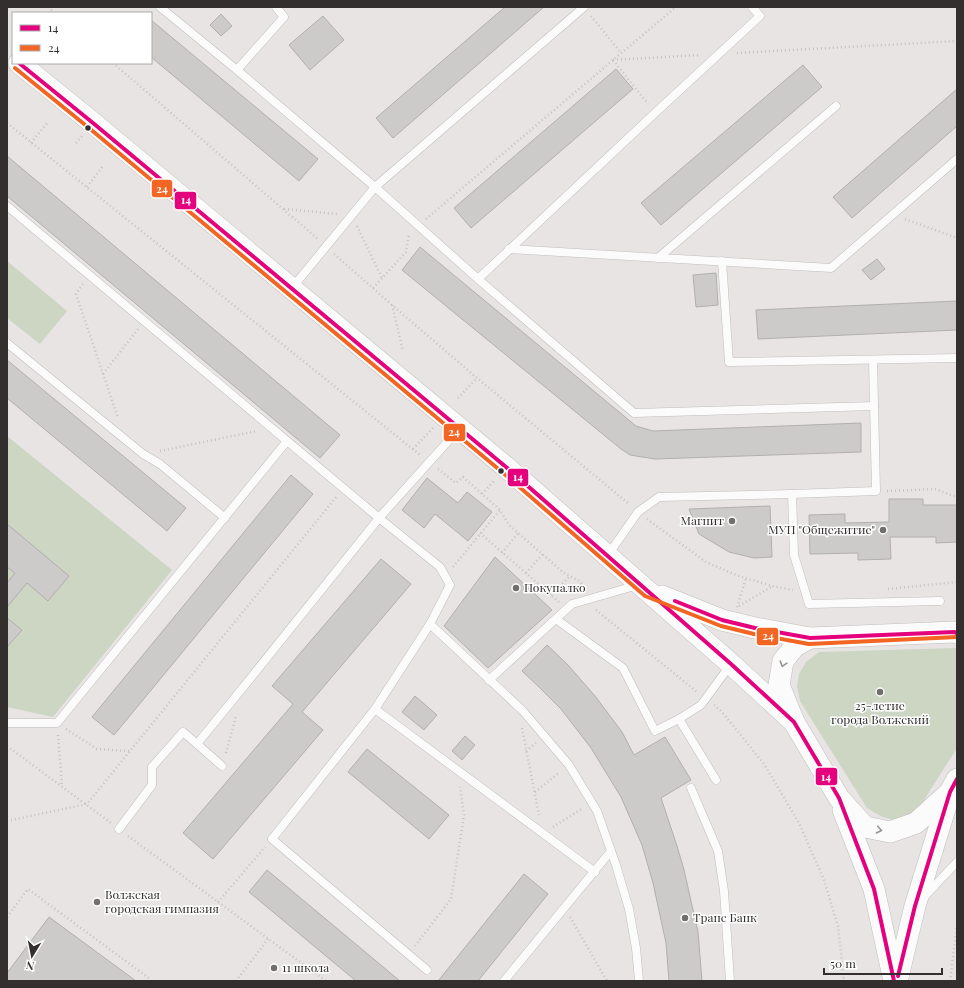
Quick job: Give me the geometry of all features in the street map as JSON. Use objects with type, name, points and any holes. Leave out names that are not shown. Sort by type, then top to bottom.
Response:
[{"type":"street","points":[[20,64],[459,428],[608,555],[794,722]]},
{"type":"street","points":[[644,587],[722,620],[755,628],[810,638],[956,632]]},
{"type":"street","points":[[810,638],[795,646],[783,661],[779,685],[794,722],[839,798],[874,889],[895,981]]},
{"type":"street","points":[[839,798],[865,827],[890,832],[916,822],[953,786]]},
{"type":"street","points":[[895,981],[915,906],[953,786]]},
{"type":"lane","points":[[160,7],[375,187],[478,279],[634,413],[874,406]]},
{"type":"lane","points":[[237,70],[284,16],[276,7]]},
{"type":"lane","points":[[292,289],[375,187],[584,7]]},
{"type":"lane","points":[[478,279],[760,16],[752,7]]},
{"type":"lane","points":[[658,258],[836,106]]},
{"type":"lane","points":[[509,249],[832,268],[957,159]]},
{"type":"lane","points":[[7,206],[271,428],[440,567],[450,585],[430,624],[375,709],[272,839],[427,970]]},
{"type":"lane","points":[[722,261],[729,362],[957,358]]},
{"type":"lane","points":[[7,343],[126,441],[143,454],[160,464],[225,518]]},
{"type":"lane","points":[[608,555],[638,512],[659,497],[876,491],[873,360]]},
{"type":"lane","points":[[198,744],[379,518],[459,428]]},
{"type":"lane","points":[[7,723],[57,723],[287,441]]},
{"type":"lane","points":[[792,494],[794,555],[809,604],[940,601]]},
{"type":"lane","points":[[489,680],[572,604],[644,587]]},
{"type":"lane","points":[[556,619],[623,668],[655,731],[679,719],[701,705],[731,664]]},
{"type":"lane","points":[[430,624],[523,711],[569,765],[597,811],[629,909],[636,948],[639,981]]},
{"type":"lane","points":[[375,709],[594,872]]},
{"type":"lane","points":[[679,719],[716,780]]},
{"type":"lane","points":[[119,829],[152,785],[152,768],[183,732],[222,766]]},
{"type":"lane","points":[[691,788],[718,852],[724,891],[730,981]]},
{"type":"lane","points":[[504,981],[611,852]]},
{"type":"lane","points":[[915,906],[957,862]]},
{"type":"path","points":[[584,7],[621,53]]},
{"type":"path","points":[[418,226],[676,7]]},
{"type":"path","points":[[612,60],[957,41]]},
{"type":"path","points":[[612,60],[655,113]]},
{"type":"path","points":[[31,143],[48,122]]},
{"type":"path","points":[[7,123],[456,483],[463,477],[500,510],[509,525],[564,573],[581,582],[585,600],[722,712],[764,764],[799,823],[824,880],[838,926],[844,981]]},
{"type":"path","points":[[87,187],[103,166]]},
{"type":"path","points":[[283,209],[351,216],[382,278]]},
{"type":"path","points":[[893,214],[957,238]]},
{"type":"path","points":[[373,288],[406,252],[412,220]]},
{"type":"path","points":[[89,275],[76,294],[126,441]]},
{"type":"path","points":[[392,305],[403,352]]},
{"type":"path","points":[[103,375],[144,321]]},
{"type":"path","points":[[458,398],[477,378]]},
{"type":"path","points":[[413,449],[433,427]]},
{"type":"path","points":[[143,454],[271,428]]},
{"type":"path","points":[[547,436],[638,512],[706,562],[736,575],[772,586],[805,592]]},
{"type":"path","points":[[7,821],[87,804],[343,488]]},
{"type":"path","points":[[876,491],[936,489],[953,496],[957,496]]},
{"type":"path","points":[[445,576],[500,510]]},
{"type":"path","points":[[480,533],[567,609]]},
{"type":"path","points":[[502,553],[518,533]]},
{"type":"path","points":[[526,573],[542,554]]},
{"type":"path","points":[[551,596],[570,576]]},
{"type":"path","points":[[746,578],[737,607],[772,586]]},
{"type":"path","points":[[885,589],[957,582]]},
{"type":"path","points":[[518,706],[542,833],[592,803]]},
{"type":"path","points":[[222,766],[236,714]]},
{"type":"path","points":[[57,723],[97,749],[130,751]]},
{"type":"path","points":[[57,723],[62,786]]},
{"type":"path","points":[[7,746],[326,981]]},
{"type":"path","points":[[534,792],[569,765]]},
{"type":"path","points":[[409,955],[451,899],[464,815],[457,770]]},
{"type":"path","points":[[218,902],[272,839]]},
{"type":"path","points":[[7,917],[28,889],[150,979],[148,981]]},
{"type":"path","points":[[565,908],[607,981]]},
{"type":"path","points":[[953,981],[950,981],[957,925]]},
{"type":"path","points":[[236,981],[268,939]]},
{"type":"green space","points":[[7,261],[67,311],[40,344],[7,318]]},
{"type":"green space","points":[[7,436],[172,570],[53,717],[7,707]]},
{"type":"green space","points":[[957,648],[957,748],[917,811],[903,818],[897,819],[880,816],[867,808],[800,701],[797,686],[799,674],[806,662],[819,652]]},
{"type":"building","points":[[505,7],[544,7],[393,138],[376,118]]},
{"type":"building","points":[[221,14],[232,26],[221,36],[210,25]]},
{"type":"building","points":[[323,16],[344,40],[310,70],[289,45]]},
{"type":"building","points":[[152,21],[318,159],[299,181],[152,58]]},
{"type":"building","points":[[803,65],[822,87],[661,225],[641,203]]},
{"type":"building","points":[[616,69],[633,89],[471,228],[454,208]]},
{"type":"building","points":[[957,89],[957,126],[852,218],[833,197]]},
{"type":"building","points":[[7,156],[340,435],[320,458],[7,196]]},
{"type":"building","points":[[420,247],[636,426],[653,431],[861,423],[861,452],[655,459],[630,455],[402,270]]},
{"type":"building","points":[[877,259],[885,269],[871,280],[862,270]]},
{"type":"building","points":[[716,273],[718,305],[696,307],[693,275]]},
{"type":"building","points":[[957,301],[957,330],[758,339],[756,310]]},
{"type":"building","points":[[7,360],[186,508],[167,531],[7,398]]},
{"type":"building","points":[[291,475],[313,494],[114,735],[92,717]]},
{"type":"building","points":[[427,478],[458,503],[467,492],[492,512],[468,541],[435,514],[424,528],[402,510]]},
{"type":"building","name":"МУП \"Общежитие\"","points":[[889,499],[923,499],[923,505],[957,505],[957,542],[936,543],[936,537],[890,537],[891,559],[858,560],[858,553],[810,554],[809,515],[845,514],[845,523],[889,522]]},
{"type":"building","name":"Магнит","points":[[770,506],[772,557],[754,558],[729,552],[699,534],[689,509]]},
{"type":"building","points":[[7,524],[69,576],[48,601],[27,583],[7,607],[7,583],[15,573],[7,567]]},
{"type":"building","points":[[495,557],[552,610],[488,668],[444,626]]},
{"type":"building","points":[[381,559],[411,584],[302,712],[323,730],[213,859],[183,833],[293,704],[272,686]]},
{"type":"building","points":[[7,618],[22,630],[7,647]]},
{"type":"building","points":[[547,645],[568,665],[595,696],[622,732],[634,755],[665,737],[691,780],[661,798],[684,870],[698,932],[702,981],[669,981],[666,943],[653,883],[642,845],[621,797],[591,748],[561,709],[522,671]]},
{"type":"building","points":[[415,696],[437,715],[424,730],[402,712]]},
{"type":"building","points":[[465,736],[475,745],[462,760],[452,751]]},
{"type":"building","points":[[367,749],[449,815],[429,839],[348,772]]},
{"type":"building","points":[[267,870],[400,981],[356,981],[249,892]]},
{"type":"building","points":[[524,874],[548,894],[478,981],[438,981]]},
{"type":"building","points":[[49,917],[136,981],[7,981],[7,973]]},
{"type":"transit line","name":"14","points":[[20,64],[506,467],[731,664],[794,722],[839,798],[874,889],[894,981]]},
{"type":"transit line","name":"24","points":[[15,68],[502,472],[645,596],[721,626],[754,634],[809,644],[957,637]]},
{"type":"transit line","name":"14","points":[[675,601],[722,620],[755,628],[810,638],[957,633]]},
{"type":"transit line","name":"14","points":[[898,976],[915,906],[950,792],[957,779]]},
{"type":"place","name":"Магнит","points":[[732,521]]},
{"type":"place","name":"МУП \"Общежитие\"","points":[[883,530]]},
{"type":"place","name":"Покупалко","points":[[516,588]]},
{"type":"place","name":"25-летие города Волжский","points":[[880,692]]},
{"type":"place","name":"Волжская городская гимназия","points":[[97,902]]},
{"type":"place","name":"Транс Банк","points":[[685,918]]},
{"type":"place","name":"11 школа","points":[[274,968]]}]
